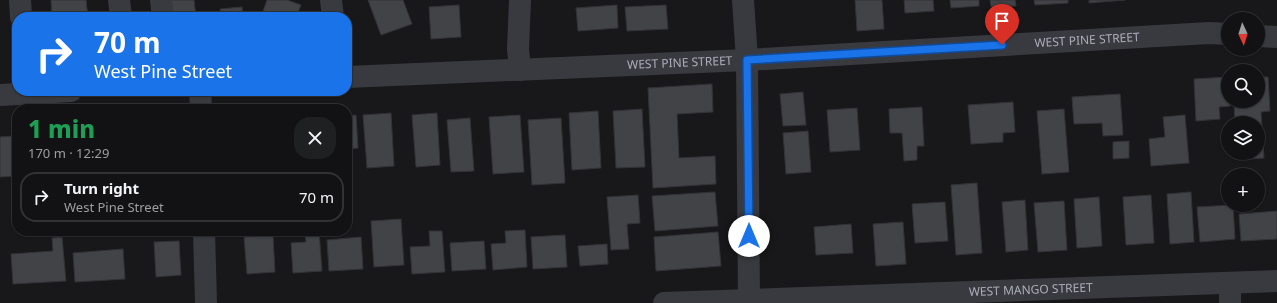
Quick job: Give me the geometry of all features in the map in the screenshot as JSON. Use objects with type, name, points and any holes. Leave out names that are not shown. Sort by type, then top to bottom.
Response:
[{"type":"street","points":[[20,0],[21,12]]},
{"type":"street","points":[[120,0],[121,12]]},
{"type":"street","points":[[161,0],[162,12]]},
{"type":"street","points":[[331,0],[332,12]]},
{"type":"street","points":[[520,0],[518,49],[520,70]]},
{"type":"street","points":[[743,0],[747,60],[749,301]]},
{"type":"street","name":"WEST PINE STREET","points":[[352,77],[747,60],[1209,33],[1221,34]]},
{"type":"street","points":[[1265,36],[1277,37]]},
{"type":"street","points":[[0,94],[12,93]]},
{"type":"street","points":[[204,236],[206,303]]},
{"type":"street","name":"WEST MANGO STREET","points":[[664,303],[1230,293],[1277,281]]},
{"type":"building","points":[[51,0],[86,0],[87,12],[52,12]]},
{"type":"building","points":[[166,0],[194,0],[195,12],[167,12]]},
{"type":"building","points":[[267,0],[287,0],[301,5],[298,12],[263,12]]},
{"type":"building","points":[[368,0],[403,0],[412,24],[381,35]]},
{"type":"building","points":[[855,0],[882,0],[884,29],[857,31]]},
{"type":"building","points":[[904,0],[933,0],[934,11],[905,13]]},
{"type":"building","points":[[950,0],[979,0],[979,6],[951,8]]},
{"type":"building","points":[[990,0],[1015,0],[1016,6],[991,7]]},
{"type":"building","points":[[1034,0],[1068,0],[1068,3],[1035,5]]},
{"type":"building","points":[[1089,0],[1125,0],[1089,3]]},
{"type":"building","points":[[459,5],[461,37],[431,39],[429,7]]},
{"type":"building","points":[[617,5],[618,28],[578,31],[576,8]]},
{"type":"building","points":[[666,5],[668,29],[627,31],[625,7]]},
{"type":"building","points":[[242,7],[242,12],[220,12],[220,9]]},
{"type":"building","points":[[1221,77],[1221,107],[1219,107],[1220,119],[1196,121],[1194,79]]},
{"type":"building","points":[[1265,77],[1268,77],[1270,111],[1261,112],[1261,116],[1235,116],[1234,108],[1265,108]]},
{"type":"building","points":[[712,84],[713,112],[677,114],[679,158],[715,156],[716,184],[653,188],[648,88]]},
{"type":"building","points":[[803,92],[806,125],[783,126],[780,94]]},
{"type":"building","points":[[1120,94],[1123,135],[1103,136],[1102,123],[1074,124],[1072,97]]},
{"type":"building","points":[[1013,102],[1015,132],[1003,133],[1003,142],[971,144],[968,105]]},
{"type":"building","points":[[922,107],[924,146],[917,146],[917,160],[904,161],[902,133],[890,133],[889,109]]},
{"type":"building","points":[[857,108],[860,150],[830,152],[827,110]]},
{"type":"building","points":[[642,109],[645,167],[616,168],[613,111]]},
{"type":"building","points":[[1064,109],[1069,172],[1042,174],[1037,111]]},
{"type":"building","points":[[598,111],[601,168],[572,170],[569,113]]},
{"type":"building","points":[[391,113],[394,166],[367,168],[363,115]]},
{"type":"building","points":[[437,113],[440,165],[416,167],[412,115]]},
{"type":"building","points":[[352,115],[356,115],[358,148],[352,149]]},
{"type":"building","points":[[520,115],[524,172],[493,174],[489,117]]},
{"type":"building","points":[[1185,115],[1189,163],[1151,166],[1149,139],[1165,137],[1163,117]]},
{"type":"building","points":[[470,118],[474,171],[451,172],[447,120]]},
{"type":"building","points":[[561,118],[565,183],[532,185],[528,120]]},
{"type":"building","points":[[808,131],[811,172],[786,174],[783,133]]},
{"type":"building","points":[[12,136],[12,176],[0,177],[0,137]]},
{"type":"building","points":[[1129,141],[1129,158],[1113,159],[1113,142]]},
{"type":"building","points":[[977,183],[982,253],[956,255],[951,185]]},
{"type":"building","points":[[715,192],[718,226],[655,231],[652,196]]},
{"type":"building","points":[[1191,192],[1194,242],[1170,244],[1167,194]]},
{"type":"building","points":[[638,195],[640,223],[627,224],[629,249],[611,250],[607,197]]},
{"type":"building","points":[[1151,195],[1154,243],[1126,245],[1123,197]]},
{"type":"building","points":[[1099,197],[1102,246],[1077,248],[1074,199]]},
{"type":"building","points":[[1025,200],[1028,250],[1006,252],[1002,202]]},
{"type":"building","points":[[1064,201],[1067,250],[1038,252],[1034,203]]},
{"type":"building","points":[[945,202],[948,241],[915,243],[912,204]]},
{"type":"building","points":[[1221,206],[1221,212],[1233,212],[1235,239],[1200,242],[1197,207]]},
{"type":"building","points":[[1277,211],[1277,239],[1241,241],[1239,214]]},
{"type":"building","points":[[401,219],[404,265],[374,267],[371,221]]},
{"type":"building","points":[[903,222],[906,264],[876,266],[873,224]]},
{"type":"building","points":[[851,224],[853,253],[816,255],[814,227]]},
{"type":"building","points":[[525,230],[527,267],[493,270],[491,244],[506,243],[505,231]]},
{"type":"building","points":[[429,231],[442,231],[445,272],[412,274],[410,247],[430,246]]},
{"type":"building","points":[[718,232],[721,266],[656,271],[654,237]]},
{"type":"building","points":[[565,235],[567,267],[533,269],[531,237]]},
{"type":"building","points":[[273,236],[275,272],[247,274],[244,237]]},
{"type":"building","points":[[305,236],[319,236],[322,271],[293,273],[291,243],[306,242]]},
{"type":"building","points":[[62,237],[66,281],[13,284],[11,254],[53,251],[52,238]]},
{"type":"building","points":[[361,237],[363,269],[329,271],[327,240]]},
{"type":"building","points":[[179,241],[181,275],[156,277],[154,242]]},
{"type":"building","points":[[484,241],[486,269],[452,271],[450,243]]},
{"type":"building","points":[[607,244],[608,264],[580,266],[578,246]]},
{"type":"building","points":[[123,249],[125,279],[75,282],[73,253]]},
{"type":"route","points":[[749,236],[747,60],[1002,45]]}]
